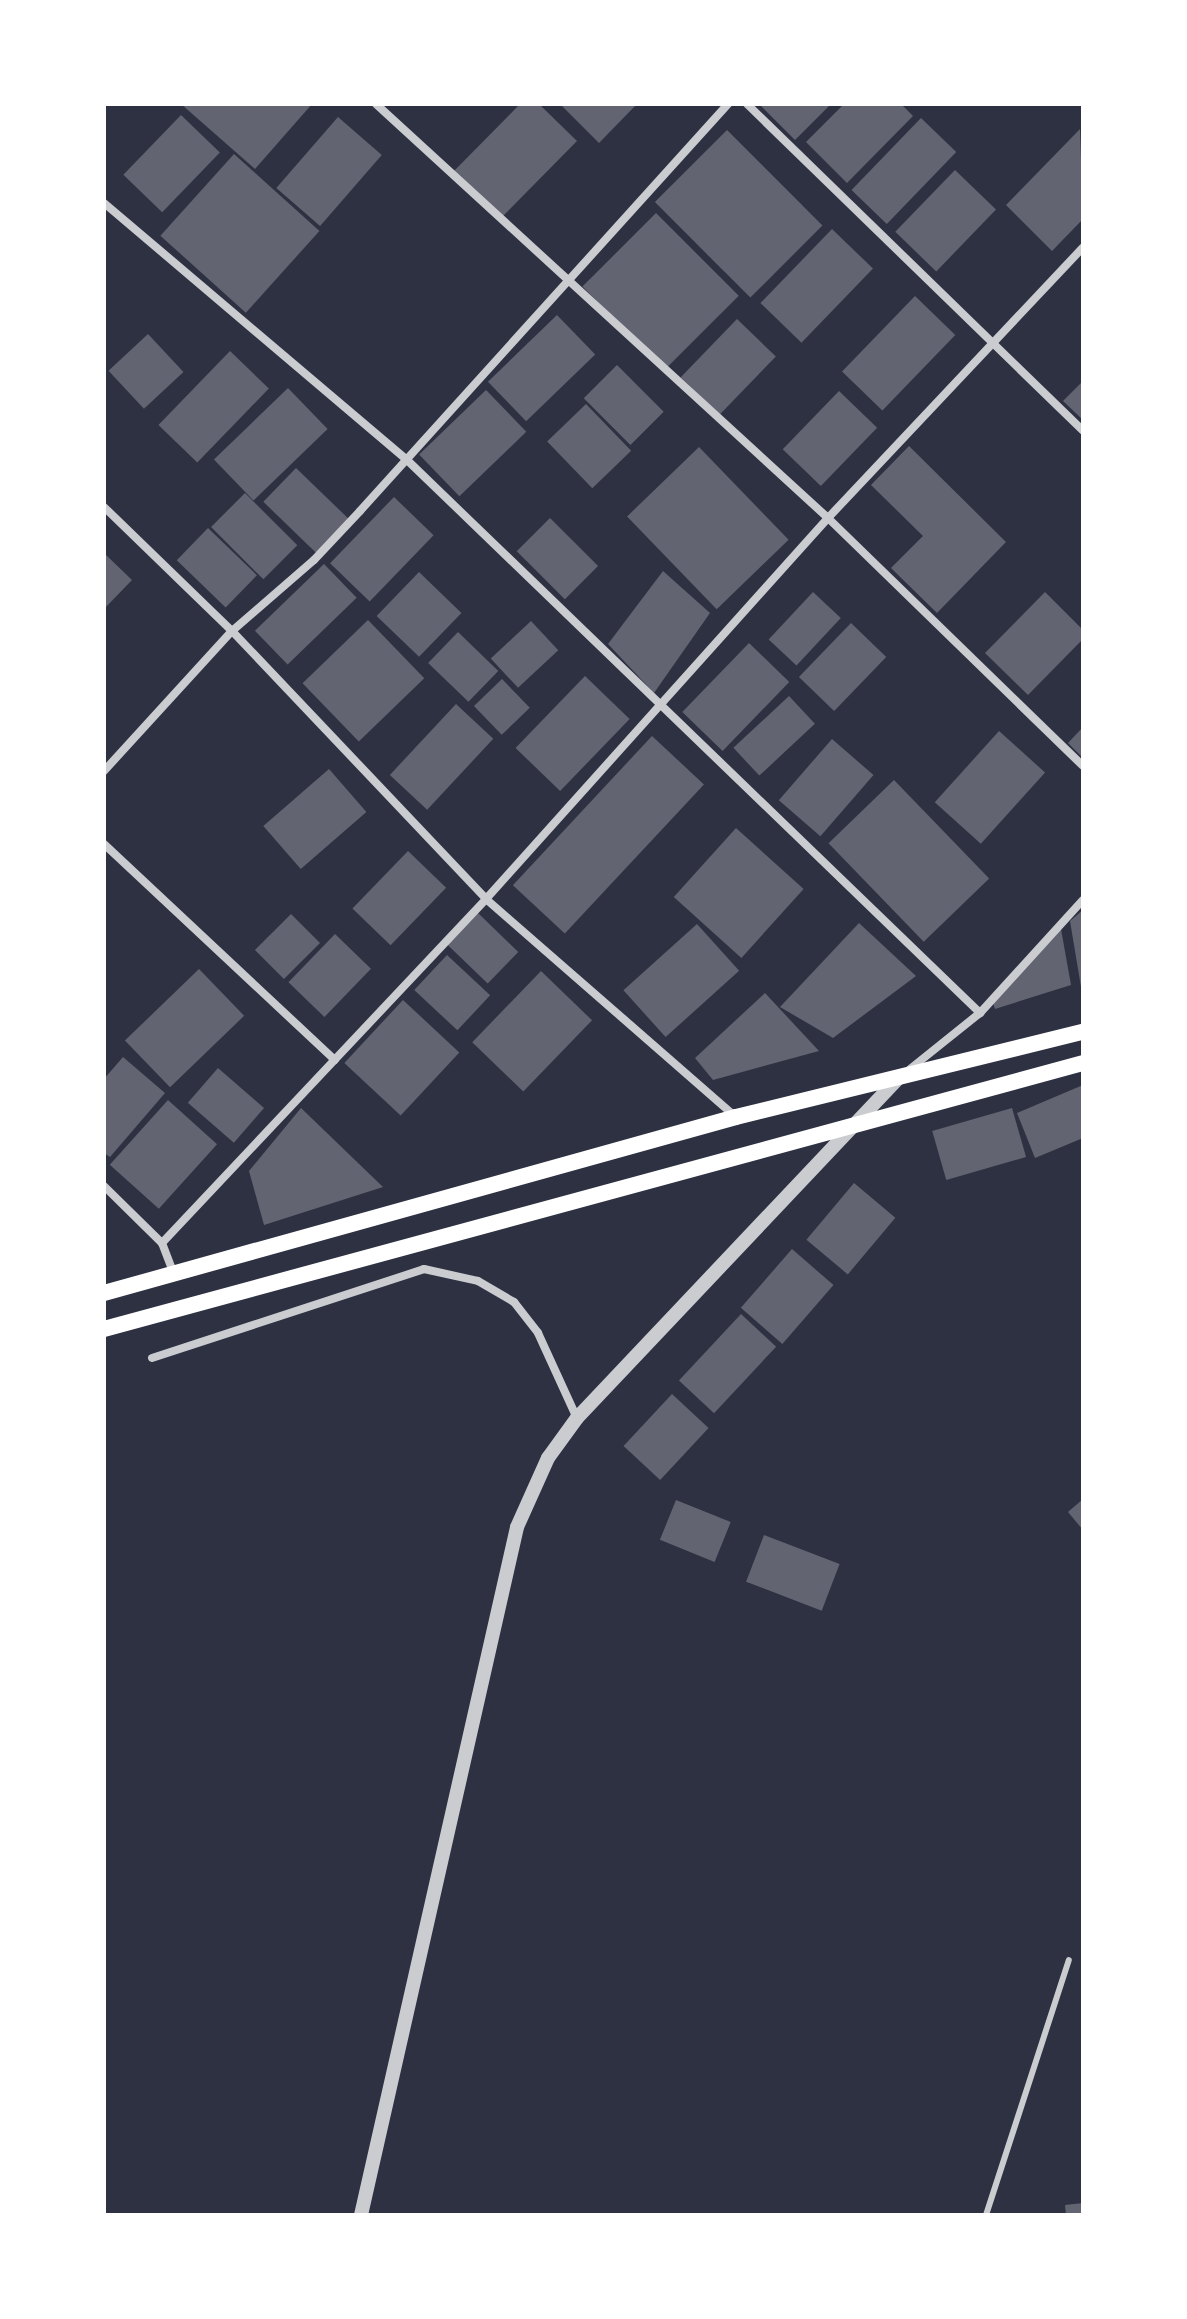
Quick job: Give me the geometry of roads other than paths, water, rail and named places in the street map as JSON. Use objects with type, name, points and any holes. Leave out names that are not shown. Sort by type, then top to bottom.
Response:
[{"type":"main road","points":[[104,1293],[736,1117],[1083,1032]]},
{"type":"main road","points":[[104,1329],[858,1121],[1083,1063]]},
{"type":"street","points":[[376,104],[568,284],[828,518],[1083,766]]},
{"type":"street","points":[[104,771],[232,631],[314,560],[568,284],[728,104]]},
{"type":"street","points":[[747,104],[1083,431]]},
{"type":"street","points":[[104,203],[406,459],[658,707],[980,1013]]},
{"type":"street","points":[[162,1243],[486,899],[828,518],[1083,247]]},
{"type":"street","points":[[104,507],[232,631],[486,899],[736,1117]]},
{"type":"street","points":[[104,844],[335,1060]]},
{"type":"street","points":[[361,2215],[517,1527],[548,1458],[577,1418],[900,1077],[980,1013],[1083,900]]},
{"type":"street","points":[[104,1186],[162,1243],[174,1274]]},
{"type":"street","points":[[152,1358],[424,1269],[478,1281],[514,1302],[538,1333],[577,1418]]},
{"type":"lane","points":[[986,2215],[1069,1960]]}]
